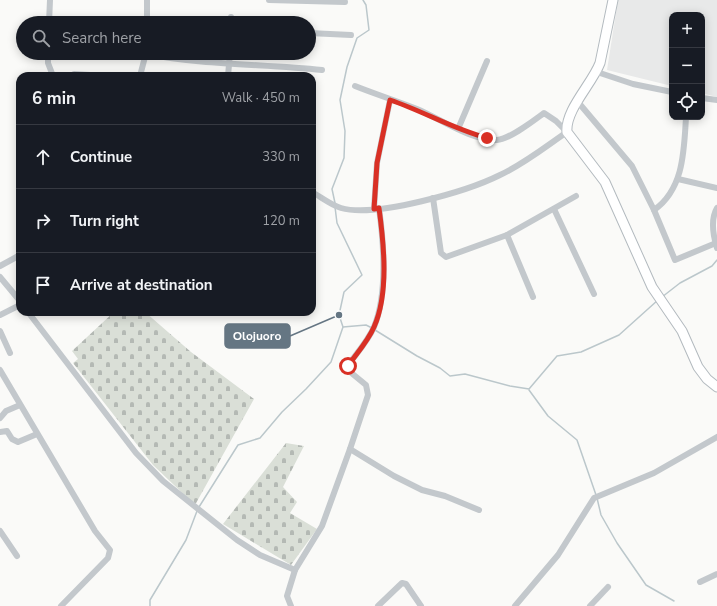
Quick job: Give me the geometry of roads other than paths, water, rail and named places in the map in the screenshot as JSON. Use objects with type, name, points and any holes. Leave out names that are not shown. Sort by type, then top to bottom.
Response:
[{"type":"street","points":[[49,16],[50,0]]},
{"type":"street","points":[[146,16],[147,0]]},
{"type":"street","points":[[269,0],[345,2]]},
{"type":"street","points":[[567,132],[568,119],[597,72],[604,52],[613,0]]},
{"type":"street","points":[[316,33],[351,35]]},
{"type":"street","points":[[48,60],[51,72]]},
{"type":"street","points":[[141,72],[144,60]]},
{"type":"street","points":[[179,60],[230,65],[262,64],[322,70]]},
{"type":"street","points":[[229,72],[230,60]]},
{"type":"street","points":[[458,128],[487,61]]},
{"type":"street","points":[[597,72],[633,84],[669,91]]},
{"type":"street","points":[[355,86],[418,110],[473,135],[497,140],[505,138],[544,113],[556,121],[567,132],[605,182],[659,299],[682,332],[698,367],[707,379],[717,387]]},
{"type":"street","points":[[705,98],[717,100]]},
{"type":"street","points":[[291,606],[287,596],[295,570],[322,526],[350,449],[368,388],[349,370],[348,366],[371,333],[380,310],[382,291],[382,243],[376,209],[377,163],[390,100]]},
{"type":"street","points":[[578,102],[629,160],[654,210],[675,260],[716,245],[713,218],[717,208]]},
{"type":"street","points":[[654,210],[669,197],[678,179],[684,148],[686,120]]},
{"type":"street","points":[[316,194],[340,208],[376,209],[433,198],[502,175],[567,132]]},
{"type":"street","points":[[678,179],[717,188]]},
{"type":"street","points":[[433,198],[442,256],[451,257],[508,235],[576,196]]},
{"type":"street","points":[[554,209],[594,294]]},
{"type":"street","points":[[508,235],[533,297]]},
{"type":"street","points":[[0,266],[16,257]]},
{"type":"street","points":[[0,277],[16,296]]},
{"type":"street","points":[[0,315],[16,307]]},
{"type":"street","points":[[31,316],[136,453],[163,481],[205,516],[260,555],[295,570]]},
{"type":"street","points":[[0,331],[10,353]]},
{"type":"street","points":[[0,370],[95,531],[110,550],[108,558],[61,606]]},
{"type":"street","points":[[0,418],[6,411],[20,405]]},
{"type":"street","points":[[0,431],[7,431],[12,439],[18,442],[37,434]]},
{"type":"street","points":[[515,606],[558,555],[597,496],[654,473],[717,437]]},
{"type":"street","points":[[350,449],[394,476],[422,490],[445,496],[479,510]]},
{"type":"street","points":[[0,531],[17,556]]},
{"type":"street","points":[[700,582],[717,574]]},
{"type":"street","points":[[378,606],[402,583],[406,584],[421,606]]},
{"type":"street","points":[[590,606],[608,587]]},
{"type":"waterway","points":[[335,203],[332,189],[344,158],[345,131],[340,100],[347,67],[357,38],[369,30],[366,5],[363,0]]},
{"type":"waterway","points":[[199,507],[238,445],[260,438],[282,412],[331,362],[343,327],[339,315],[344,292],[362,275],[337,223],[335,207]]},
{"type":"waterway","points":[[662,297],[680,283],[712,266],[717,260]]},
{"type":"waterway","points":[[375,330],[417,356],[440,368],[450,376],[465,374],[510,386],[529,389],[557,356],[581,352],[619,335],[658,300]]},
{"type":"waterway","points":[[343,327],[366,325],[372,328]]},
{"type":"waterway","points":[[529,390],[548,416],[577,440],[596,495]]},
{"type":"waterway","points":[[597,498],[601,515],[617,543],[646,585],[674,601]]},
{"type":"waterway","points":[[150,606],[150,600],[186,540],[197,511]]},
{"type":"place","name":"Olojuoro","points":[[339,315]]}]
